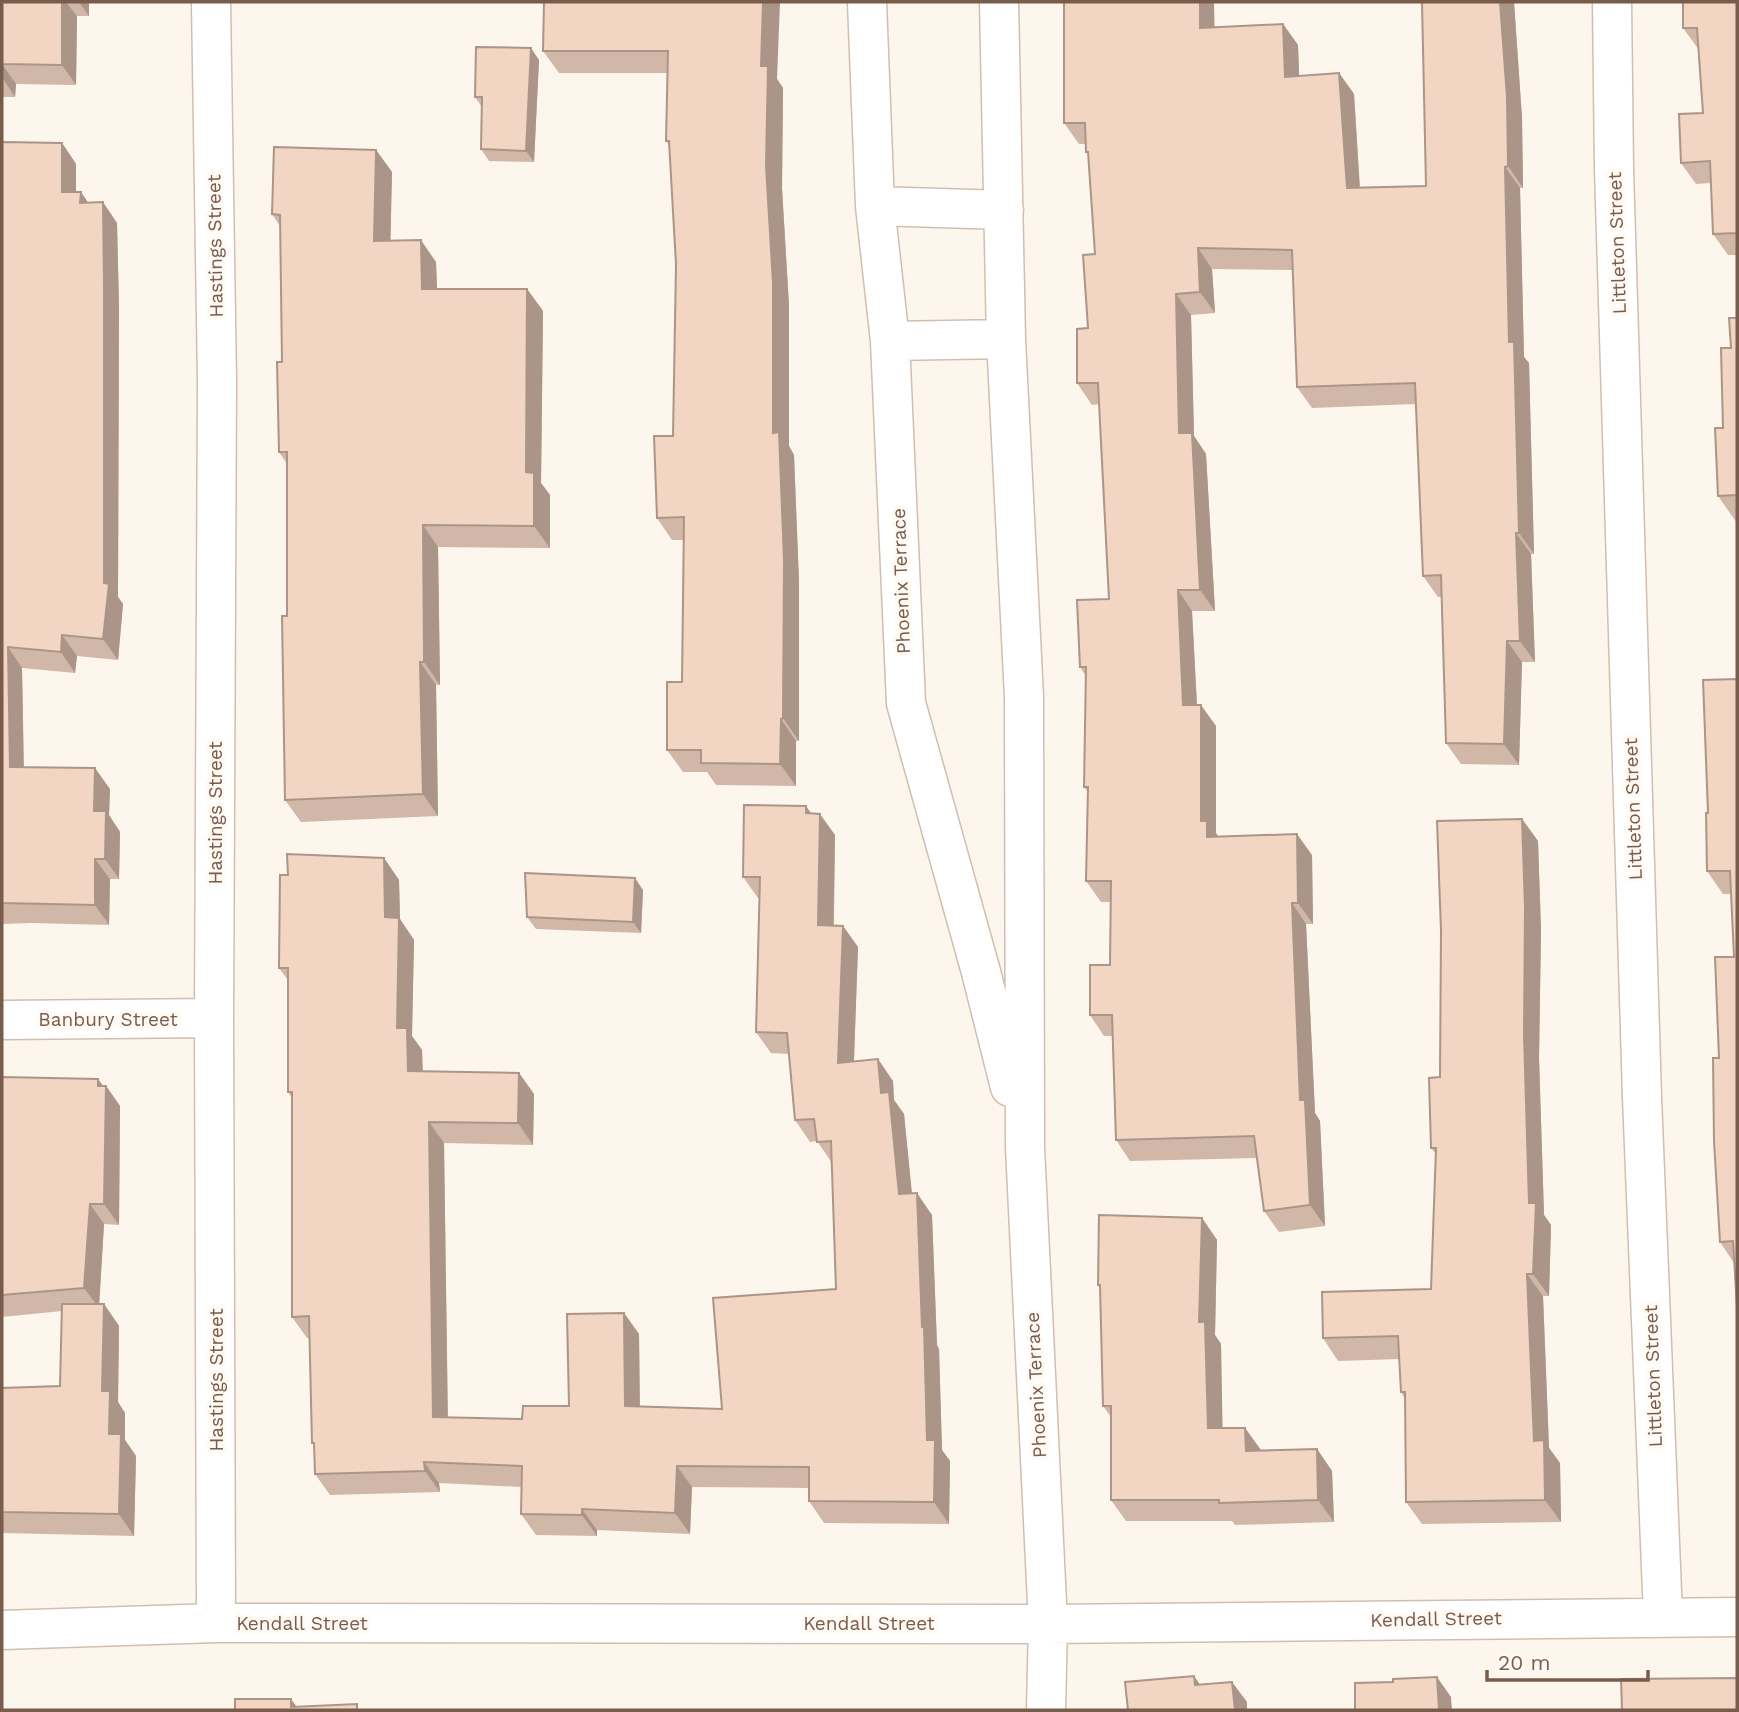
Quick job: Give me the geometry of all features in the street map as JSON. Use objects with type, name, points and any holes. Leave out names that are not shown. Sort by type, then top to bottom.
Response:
[{"type":"street","name":"Hastings Street","points":[[211,2],[217,381],[214,1018],[216,1623]]},
{"type":"street","name":"Phoenix Terrace","points":[[867,2],[875,206],[890,341],[906,703],[981,972],[1024,1147]]},
{"type":"street","name":"Phoenix Terrace","points":[[999,2],[1006,339],[1024,697],[1024,1147],[1048,1624],[1046,1710]]},
{"type":"street","name":"Littleton Street","points":[[1612,2],[1614,169],[1642,1083],[1663,1617]]},
{"type":"street","points":[[875,206],[1004,209]]},
{"type":"street","points":[[890,341],[1006,339]]},
{"type":"street","name":"Banbury Street","points":[[2,1020],[214,1018]]},
{"type":"street","name":"Kendall Street","points":[[2,1630],[216,1623],[1048,1624],[1737,1616]]},
{"type":"building","points":[[2,2],[62,2],[62,65],[2,64]]},
{"type":"building","points":[[544,2],[763,2],[761,66],[768,66],[766,166],[773,283],[773,433],[779,432],[784,560],[780,764],[701,763],[701,750],[667,750],[667,682],[682,682],[684,517],[657,518],[654,436],[673,436],[676,264],[669,141],[666,141],[668,51],[543,51]]},
{"type":"building","points":[[1064,2],[1200,2],[1200,28],[1283,24],[1285,77],[1339,73],[1347,188],[1426,186],[1422,2],[1500,2],[1507,97],[1508,166],[1505,167],[1509,342],[1514,342],[1520,641],[1507,641],[1504,744],[1446,743],[1441,575],[1423,576],[1415,383],[1297,387],[1292,250],[1198,248],[1200,292],[1176,294],[1179,433],[1192,433],[1200,590],[1178,590],[1183,705],[1201,705],[1201,821],[1207,821],[1207,837],[1297,834],[1298,903],[1292,903],[1300,1100],[1305,1100],[1310,1205],[1264,1211],[1254,1136],[1116,1140],[1112,1015],[1090,1015],[1090,965],[1110,965],[1111,881],[1086,881],[1086,667],[1080,667],[1077,600],[1109,599],[1098,383],[1077,383],[1077,329],[1088,328],[1083,255],[1095,254],[1085,123],[1064,123]]},
{"type":"building","points":[[1683,2],[1737,2],[1737,233],[1713,234],[1710,161],[1681,163],[1679,114],[1703,113],[1697,28],[1683,28]]},
{"type":"building","points":[[476,47],[531,48],[526,151],[481,149],[482,97],[475,97]]},
{"type":"building","points":[[2,142],[62,143],[62,192],[81,192],[80,203],[103,202],[104,583],[109,584],[103,639],[62,635],[61,652],[8,647],[10,767],[95,768],[94,811],[106,811],[105,859],[95,859],[95,905],[2,903]]},
{"type":"building","points":[[274,147],[376,150],[374,241],[421,240],[422,289],[527,289],[526,472],[534,473],[534,526],[423,525],[424,662],[420,662],[423,794],[285,800],[282,616],[287,616],[287,452],[279,452],[277,362],[282,362],[280,215],[272,214]]},
{"type":"building","points":[[1729,318],[1737,318],[1737,495],[1718,496],[1715,428],[1723,428],[1721,348],[1731,348]]},
{"type":"building","points":[[1737,679],[1737,1307],[1733,1241],[1720,1242],[1714,1141],[1713,1058],[1719,1058],[1715,957],[1734,957],[1730,871],[1707,871],[1708,813],[1703,680]]},
{"type":"building","points":[[744,805],[806,806],[806,813],[820,814],[818,925],[843,926],[838,1063],[878,1059],[881,1093],[889,1092],[899,1194],[917,1193],[927,1440],[935,1440],[934,1502],[809,1501],[809,1467],[677,1466],[675,1513],[582,1509],[582,1515],[521,1514],[522,1466],[424,1462],[425,1471],[315,1474],[309,1316],[292,1317],[292,1092],[288,1092],[288,968],[279,968],[280,875],[288,875],[287,854],[384,858],[385,917],[399,918],[397,1028],[407,1028],[408,1071],[519,1073],[518,1123],[429,1122],[433,1417],[522,1419],[523,1406],[569,1406],[567,1314],[624,1313],[625,1406],[722,1409],[713,1298],[836,1289],[831,1141],[817,1142],[814,1119],[795,1120],[787,1033],[756,1032],[760,877],[743,877]]},
{"type":"building","points":[[1522,819],[1529,1203],[1536,1203],[1533,1274],[1527,1274],[1534,1441],[1544,1440],[1545,1500],[1406,1502],[1405,1392],[1401,1392],[1398,1336],[1323,1338],[1322,1292],[1431,1289],[1436,1148],[1431,1148],[1429,1078],[1440,1077],[1441,931],[1437,821]]},
{"type":"building","points":[[525,873],[635,878],[633,922],[527,917]]},
{"type":"building","points":[[2,1077],[98,1079],[98,1086],[106,1086],[104,1204],[90,1204],[84,1288],[2,1295]]},
{"type":"building","points":[[1099,1215],[1202,1218],[1199,1322],[1205,1322],[1208,1428],[1245,1428],[1246,1451],[1317,1449],[1318,1500],[1219,1503],[1219,1500],[1111,1500],[1111,1406],[1103,1406],[1098,1285]]},
{"type":"building","points":[[62,1304],[104,1304],[102,1391],[110,1391],[109,1434],[121,1434],[119,1514],[2,1512],[2,1388],[60,1386]]},
{"type":"building","points":[[1194,1676],[1195,1685],[1232,1682],[1235,1710],[1128,1710],[1125,1682]]},
{"type":"building","points":[[1437,1677],[1439,1710],[1355,1710],[1355,1683]]},
{"type":"building","points":[[1737,1678],[1737,1710],[1622,1710],[1621,1679]]},
{"type":"building","points":[[235,1699],[291,1699],[291,1707],[357,1704],[357,1710],[235,1710]]}]
